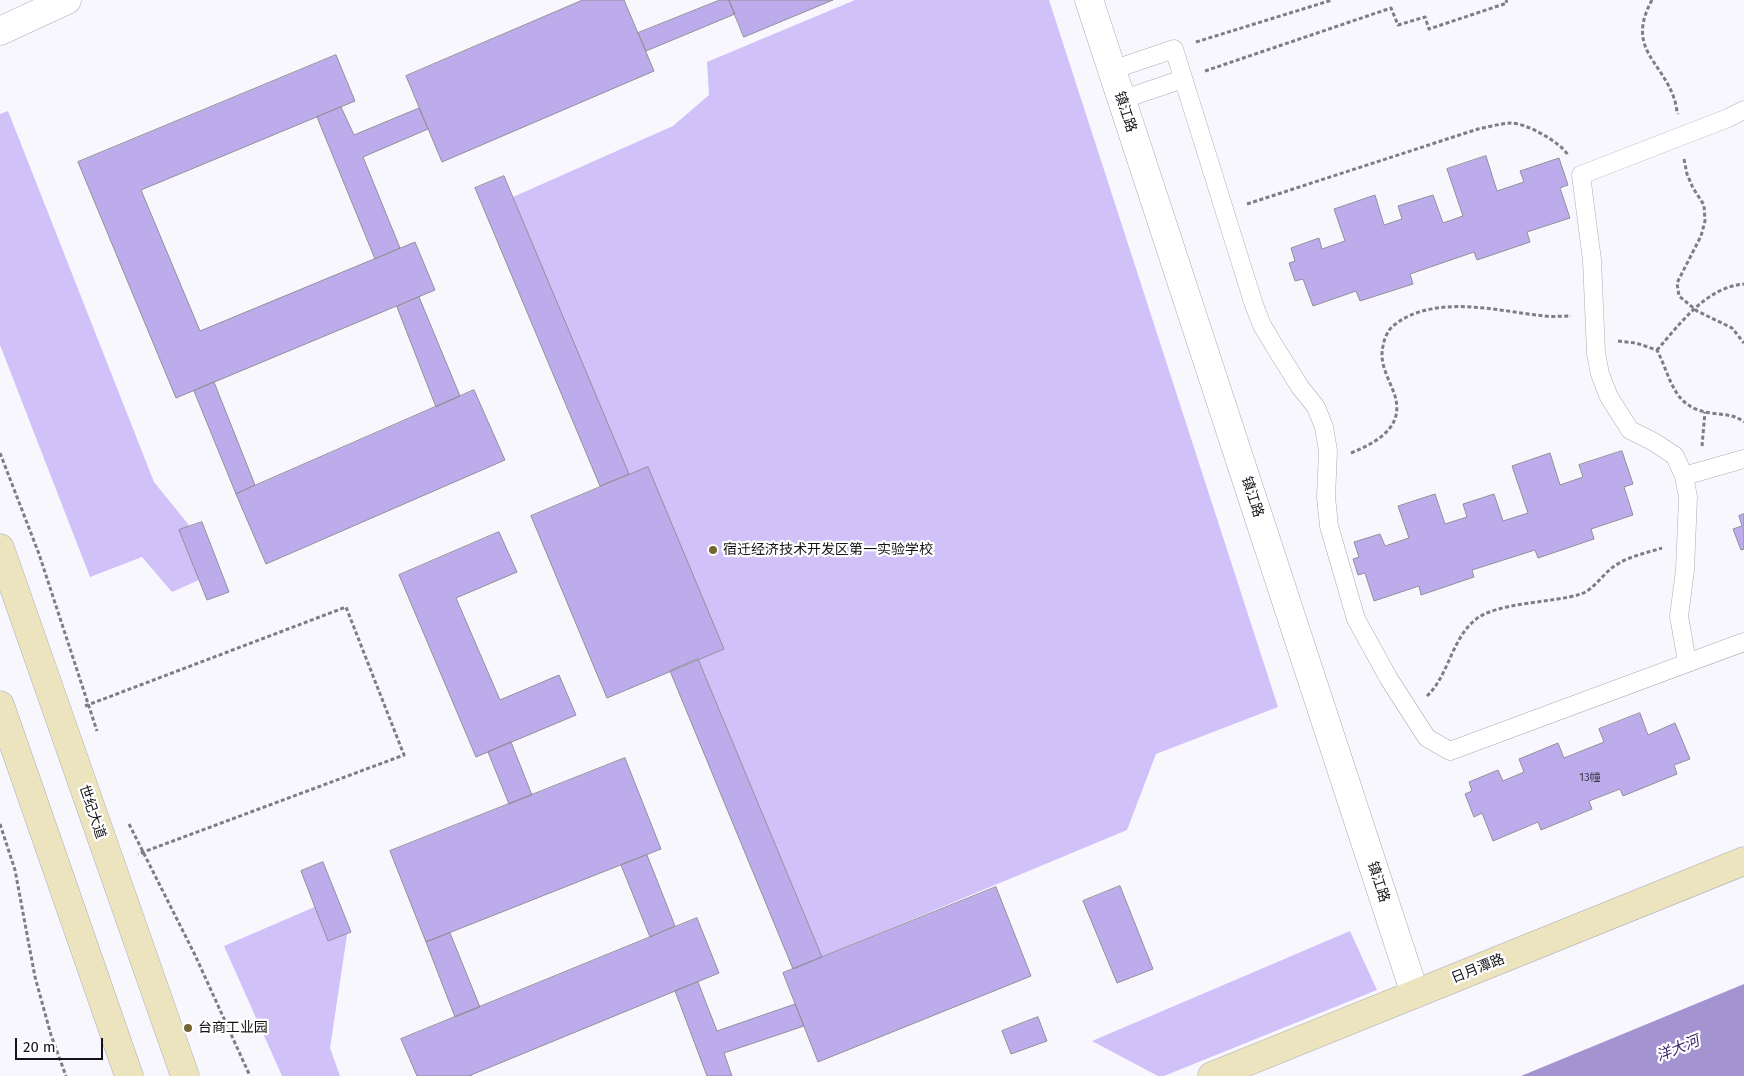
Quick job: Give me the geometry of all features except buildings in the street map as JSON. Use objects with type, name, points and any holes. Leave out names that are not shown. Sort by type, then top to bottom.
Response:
[{"type":"street","points":[[0,31],[67,0]]},
{"type":"street","name":"镇江路","points":[[1089,0],[1415,994]]},
{"type":"street","name":"世纪大道","points":[[0,548],[185,1076]]},
{"type":"street","points":[[0,705],[129,1076]]},
{"type":"street","name":"日月潭路","points":[[1212,1076],[1744,862]]},
{"type":"lane","points":[[1112,70],[1174,49],[1242,270],[1262,325],[1300,387],[1316,407],[1321,420],[1328,452],[1326,498],[1329,526],[1356,620],[1389,679],[1427,738],[1450,751],[1744,642]]},
{"type":"lane","points":[[1121,100],[1183,79]]},
{"type":"lane","points":[[1687,662],[1679,616],[1685,570],[1688,497],[1684,476],[1675,456],[1654,442],[1630,430],[1609,397],[1600,374],[1596,353],[1592,260],[1581,175],[1728,118],[1744,110]]},
{"type":"lane","points":[[1684,476],[1744,459]]},
{"type":"path","points":[[1174,49],[1332,0]]},
{"type":"path","points":[[1183,79],[1391,8],[1398,25],[1425,17],[1429,29],[1507,3],[1506,0]]},
{"type":"path","points":[[1652,0],[1644,14],[1642,38],[1647,54],[1657,67],[1674,98],[1687,174],[1704,205],[1705,221],[1701,236],[1677,283],[1679,296],[1694,308],[1732,328],[1744,343]]},
{"type":"path","points":[[1225,211],[1478,129],[1509,124],[1525,126],[1549,139],[1566,152],[1581,175]]},
{"type":"path","points":[[1657,350],[1694,308],[1729,286],[1744,284]]},
{"type":"path","points":[[1327,462],[1372,444],[1382,437],[1392,424],[1397,407],[1381,354],[1384,340],[1392,327],[1406,318],[1430,308],[1449,306],[1488,308],[1547,316],[1594,316]]},
{"type":"path","points":[[1595,338],[1636,343],[1657,350],[1679,398],[1694,410],[1726,414],[1744,422]]},
{"type":"path","points":[[1704,412],[1702,444],[1706,470]]},
{"type":"path","points":[[0,453],[39,554],[98,732]]},
{"type":"path","points":[[1410,712],[1431,693],[1446,669],[1458,640],[1476,618],[1489,612],[1523,604],[1566,598],[1584,593],[1615,565],[1630,557],[1686,540]]},
{"type":"path","points":[[58,714],[89,705],[346,607],[404,755],[111,866]]},
{"type":"path","points":[[128,822],[194,955],[250,1076]]},
{"type":"path","points":[[0,824],[15,870],[35,977],[51,1035],[66,1076]]},
{"type":"shaded area","points":[[855,0],[1049,0],[1278,707],[1156,754],[1127,830],[822,957],[698,659],[513,197],[673,126],[709,95],[707,62]]},
{"type":"shaded area","points":[[8,111],[154,482],[188,524],[208,576],[172,592],[142,557],[90,577],[0,345],[0,114]]},
{"type":"shaded area","points":[[333,899],[347,935],[330,1048],[340,1076],[282,1076],[224,946]]},
{"type":"shaded area","points":[[1350,931],[1377,990],[1164,1076],[1158,1076],[1092,1041]]},
{"type":"water","name":"洋大河","points":[[1744,984],[1744,1076],[1521,1076]]},
{"type":"place","name":"宿迁经济技术开发区第一实验学校","points":[[713,550]]},
{"type":"place","name":"台商工业园","points":[[188,1028]]}]
